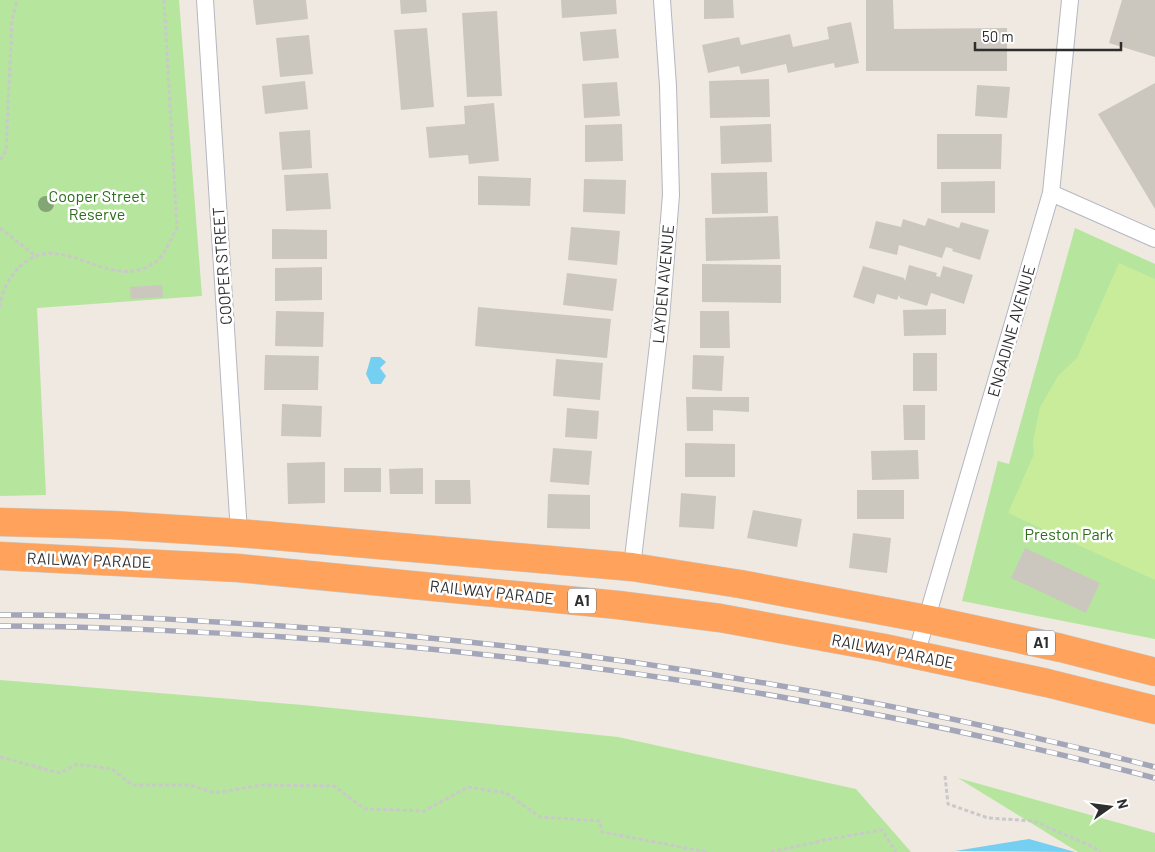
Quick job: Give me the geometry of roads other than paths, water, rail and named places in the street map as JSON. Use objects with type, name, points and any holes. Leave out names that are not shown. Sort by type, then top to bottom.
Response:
[{"type":"highway","name":"A1","points":[[0,522],[112,525],[239,533],[632,567],[740,584],[926,619],[1061,648],[1155,672]]},
{"type":"highway","name":"RAILWAY PARADE","points":[[0,556],[238,568],[618,604],[720,618],[916,655],[1047,683],[1155,710]]},
{"type":"street","name":"COOPER STREET","points":[[205,0],[239,533]]},
{"type":"street","name":"LAYDEN AVENUE","points":[[632,567],[661,319],[670,194],[668,86],[662,0]]},
{"type":"street","name":"ENGADINE AVENUE","points":[[916,655],[1051,193],[1070,0]]},
{"type":"street","points":[[1051,193],[1155,239]]},
{"type":"water","points":[[371,357],[380,357],[386,362],[380,368],[386,376],[381,384],[371,384],[366,374]]},
{"type":"water","points":[[1029,839],[1075,852],[955,851]]},
{"type":"railway","points":[[0,615],[106,616],[281,626],[392,634],[612,659],[831,695],[939,716],[1155,767]]},
{"type":"railway","points":[[0,626],[169,631],[382,644],[605,670],[716,686],[826,705],[1046,751],[1155,778]]},
{"type":"park label","name":"Cooper Street Reserve","points":[[97,205]]},
{"type":"park label","name":"Preston Park","points":[[1069,534]]}]
